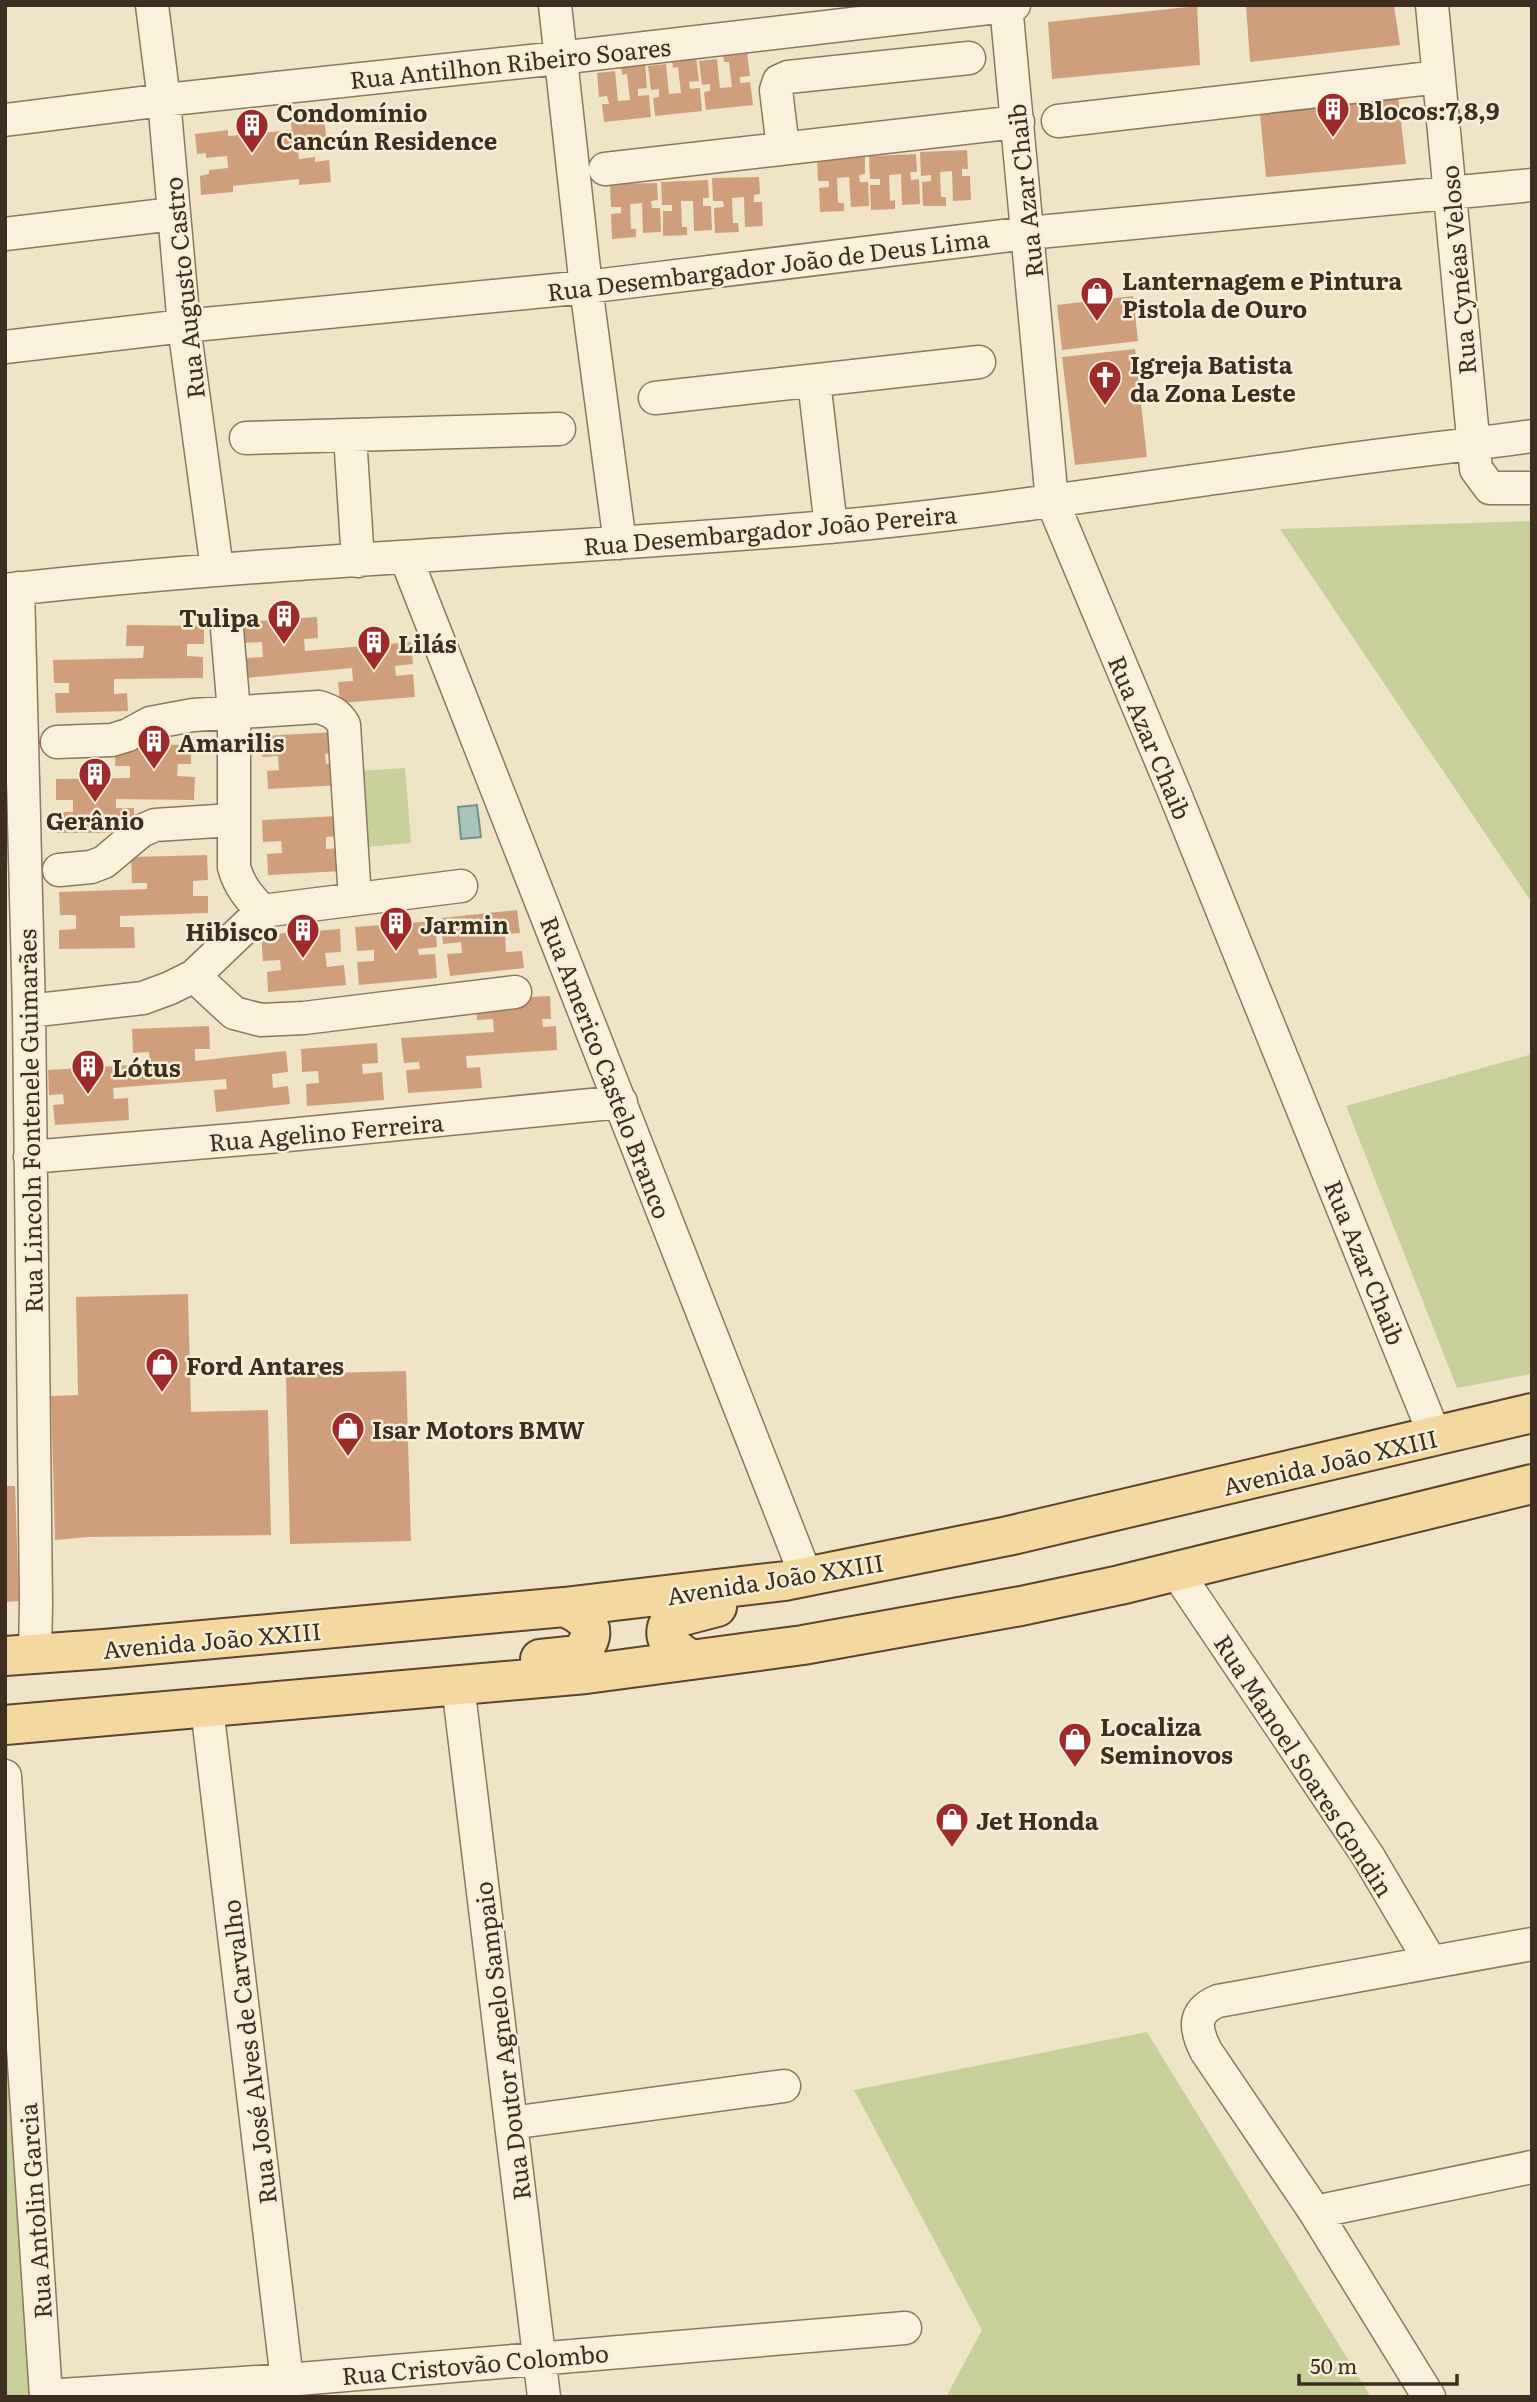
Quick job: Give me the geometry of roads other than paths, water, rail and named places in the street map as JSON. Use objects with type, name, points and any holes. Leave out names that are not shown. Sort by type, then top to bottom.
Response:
[{"type":"main road","name":"Avenida João XXIII","points":[[20,1655],[564,1607],[795,1579],[1008,1536],[1532,1413]]},
{"type":"main road","points":[[5,1725],[586,1674],[803,1645],[1021,1606],[1532,1484]]},
{"type":"main road","points":[[691,1660],[674,1648],[667,1639],[665,1628],[671,1619],[716,1607],[795,1579]]},
{"type":"main road","points":[[458,1685],[500,1667],[579,1655],[588,1645],[590,1623],[579,1613],[564,1607]]},
{"type":"street","name":"Rua Augusto Castro","points":[[152,5],[164,100],[184,326],[217,569]]},
{"type":"street","points":[[555,5],[586,287],[620,543]]},
{"type":"street","name":"Rua Antilhon Ribeiro Soares","points":[[5,120],[1014,5]]},
{"type":"street","name":"Rua Cynéas Veloso","points":[[1432,5],[1476,468],[1490,488],[1532,488]]},
{"type":"street","name":"Rua Azar Chaib","points":[[1006,6],[1052,501],[1180,807],[1435,1436]]},
{"type":"street","points":[[783,148],[776,90],[779,81],[788,77],[969,58]]},
{"type":"street","points":[[1058,121],[1439,77]]},
{"type":"street","points":[[605,169],[1018,122]]},
{"type":"street","name":"Rua Desembargador João de Deus Lima","points":[[5,347],[184,326],[586,287],[1028,233],[1532,185]]},
{"type":"street","points":[[5,234],[173,214]]},
{"type":"street","points":[[654,398],[979,362]]},
{"type":"street","points":[[814,381],[831,527]]},
{"type":"street","points":[[246,438],[559,429]]},
{"type":"street","points":[[350,436],[358,561]]},
{"type":"street","name":"Rua Desembargador João Pereira","points":[[11,589],[217,569],[831,527],[1052,501],[1532,436]]},
{"type":"street","name":"Rua Americo Castelo Branco","points":[[406,558],[621,1102],[795,1579]]},
{"type":"street","name":"Rua Lincoln Fontenele Guimarães","points":[[11,589],[29,1011],[36,1604],[20,1655]]},
{"type":"street","points":[[227,629],[234,712],[234,867],[237,880],[262,911]]},
{"type":"street","points":[[57,742],[112,740],[166,719],[319,707],[332,711],[344,725],[355,900]]},
{"type":"street","points":[[59,870],[91,867],[104,862],[141,831],[155,825],[232,820]]},
{"type":"street","points":[[29,1011],[143,998],[194,976],[262,911],[461,886]]},
{"type":"street","points":[[194,976],[234,1013],[261,1020],[304,1018],[515,992]]},
{"type":"street","name":"Rua Agelino Ferreira","points":[[30,1157],[281,1136],[621,1102]]},
{"type":"street","name":"Rua Manoel Soares Gondin","points":[[1176,1571],[1368,1856],[1430,1961]]},
{"type":"street","name":"Rua Doutor Agnelo Sampaio","points":[[458,1685],[544,2397]]},
{"type":"street","name":"Rua José Alves de Carvalho","points":[[207,1708],[288,2388]]},
{"type":"street","name":"Rua Antolin Garcia","points":[[5,1776],[46,2396]]},
{"type":"street","points":[[1429,2397],[1315,2212],[1206,2051],[1198,2031],[1201,2012],[1218,2001],[1532,1944]]},
{"type":"street","points":[[511,2123],[784,2086]]},
{"type":"street","points":[[1315,2212],[1532,2167]]},
{"type":"street","name":"Rua Cristovão Colombo","points":[[46,2396],[288,2388],[540,2358],[905,2328]]},
{"type":"water","points":[[477,805],[481,837],[461,839],[458,807]]},
{"type":"place","name":"Blocos:7,8,9","points":[[1333,139]]},
{"type":"place","name":"Condomínio Cancún Residence","points":[[252,155]]},
{"type":"place","name":"Lanternagem e Pintura Pistola de Ouro","points":[[1097,323]]},
{"type":"place","name":"Igreja Batista da Zona Leste","points":[[1105,407]]},
{"type":"place","name":"Tulipa","points":[[284,646]]},
{"type":"place","name":"Lilás","points":[[374,672]]},
{"type":"place","name":"Amarilis","points":[[154,771]]},
{"type":"place","name":"Gerânio","points":[[95,804]]},
{"type":"place","name":"Jarmin","points":[[396,953]]},
{"type":"place","name":"Hibisco","points":[[303,960]]},
{"type":"place","name":"Lótus","points":[[88,1096]]},
{"type":"place","name":"Ford Antares","points":[[162,1394]]},
{"type":"place","name":"Isar Motors BMW","points":[[348,1458]]},
{"type":"place","name":"Localiza Seminovos","points":[[1075,1769]]},
{"type":"place","name":"Jet Honda","points":[[952,1849]]}]
